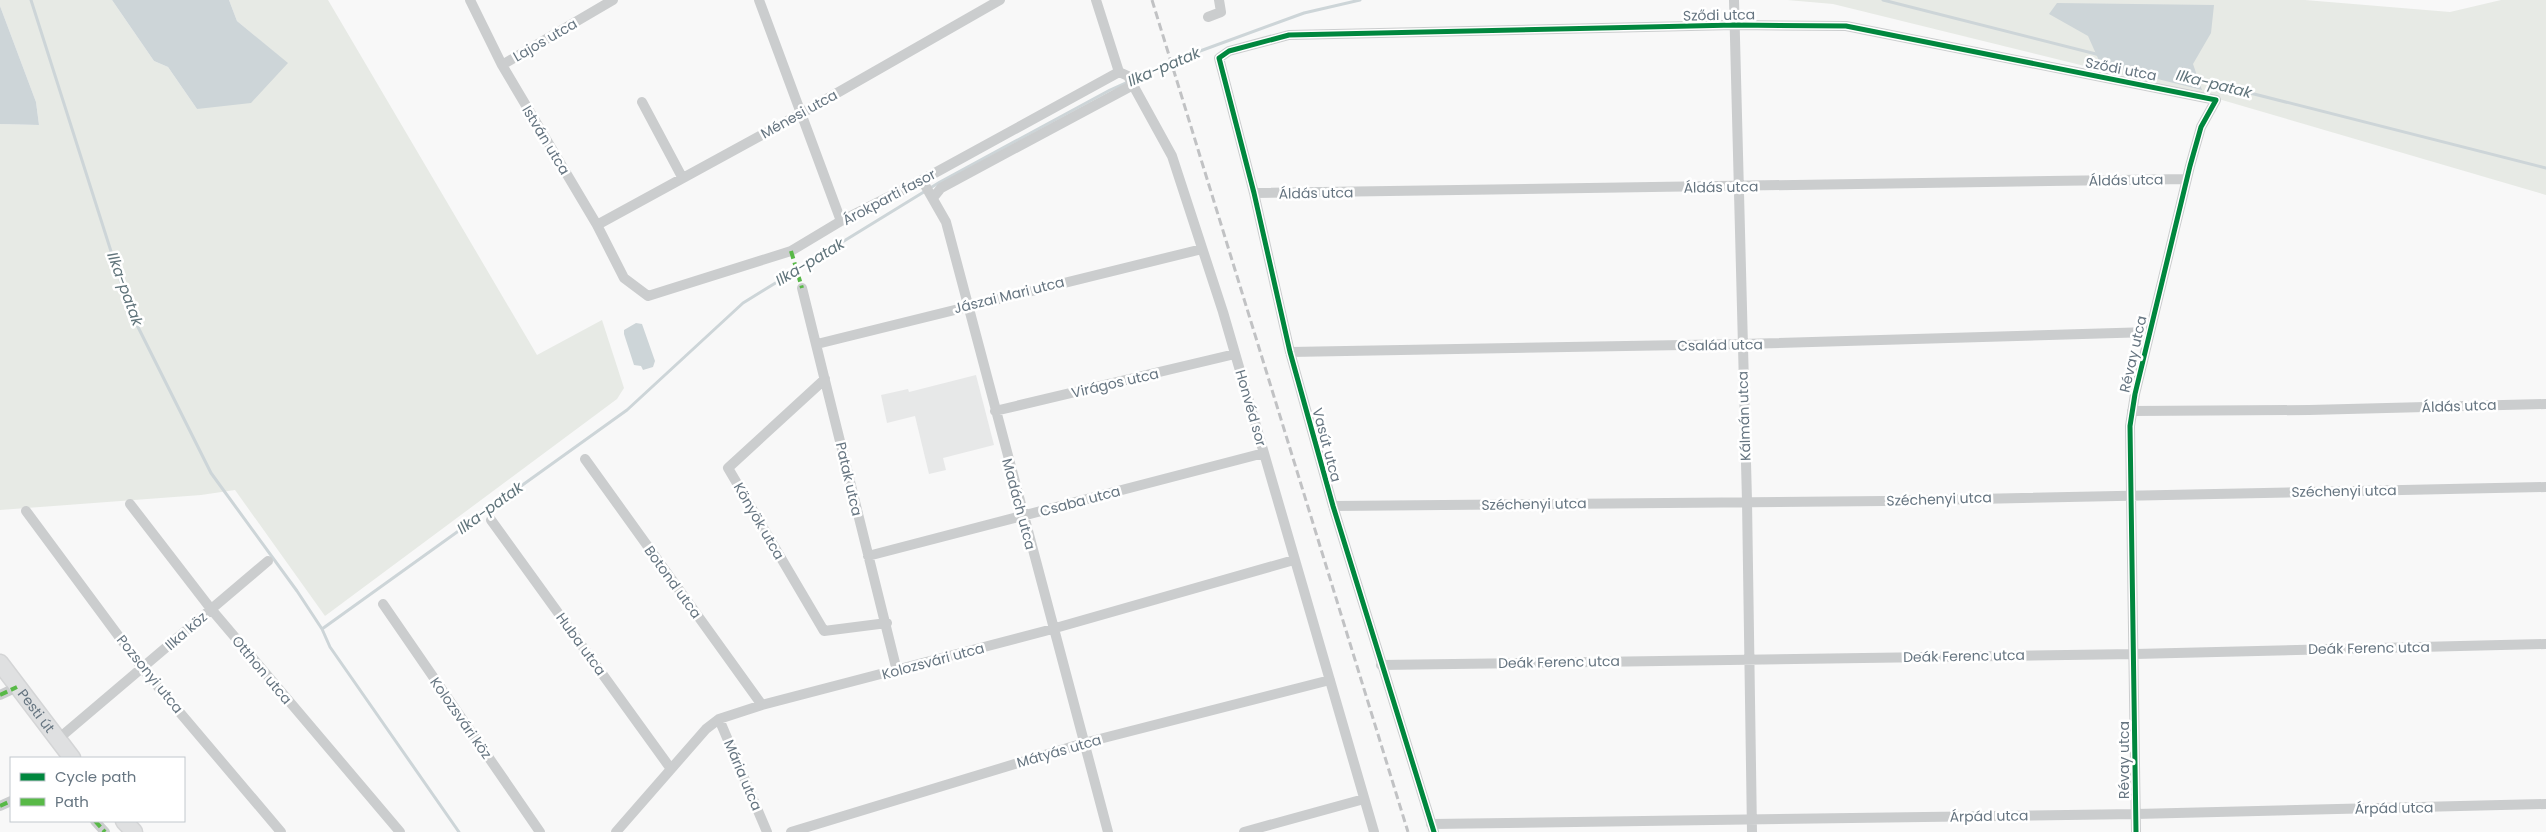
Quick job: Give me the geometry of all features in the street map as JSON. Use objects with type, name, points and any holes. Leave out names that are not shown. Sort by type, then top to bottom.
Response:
[{"type":"main road","name":"Pesti út","points":[[0,663],[71,757]]},
{"type":"main road","points":[[125,822],[134,832]]},
{"type":"street","name":"István utca","points":[[470,0],[502,65],[597,225],[624,278]]},
{"type":"street","name":"Lajos utca","points":[[502,65],[613,0]]},
{"type":"street","points":[[759,0],[841,221]]},
{"type":"street","name":"Ménesi utca","points":[[597,225],[802,113],[1000,0]]},
{"type":"street","name":"Honvéd sor","points":[[1096,0],[1128,79],[1172,156],[1235,354],[1374,832]]},
{"type":"street","points":[[1208,17],[1221,12],[1219,0]]},
{"type":"street","name":"Kálmán utca","points":[[1734,0],[1747,501],[1752,832]]},
{"type":"street","name":"Sződi utca","points":[[1219,58],[1229,51],[1289,35],[1735,25],[1846,26],[2216,100]]},
{"type":"street","name":"Vasút utca","points":[[1219,58],[1254,193],[1290,352],[1333,506],[1433,828]]},
{"type":"street","name":"Árokparti fasor","points":[[624,278],[648,296],[791,251],[841,221],[924,182],[1128,79]]},
{"type":"street","name":"Árokparti fasor","points":[[932,196],[941,188],[1128,79]]},
{"type":"street","name":"Révay utca","points":[[2136,832],[2130,426],[2150,332],[2187,179],[2201,127],[2216,100]]},
{"type":"street","points":[[642,102],[682,177]]},
{"type":"street","name":"Áldás utca","points":[[1254,193],[2187,179]]},
{"type":"street","name":"Madách utca","points":[[924,182],[946,222],[994,411],[1108,832]]},
{"type":"street","name":"Jászai Mari utca","points":[[817,344],[1202,249]]},
{"type":"street","name":"Patak utca","points":[[802,288],[868,556],[887,623],[897,670]]},
{"type":"street","name":"Család utca","points":[[1290,352],[1742,344],[2150,332]]},
{"type":"street","name":"Virágos utca","points":[[994,411],[1235,354]]},
{"type":"street","name":"Könyök utca","points":[[825,379],[728,468],[824,632],[887,623]]},
{"type":"street","name":"Áldás utca","points":[[2132,412],[2546,404]]},
{"type":"street","name":"Csaba utca","points":[[868,556],[1264,452]]},
{"type":"street","name":"Botond utca","points":[[585,459],[762,705]]},
{"type":"street","name":"Széchenyi utca","points":[[1333,506],[1884,501],[2546,487]]},
{"type":"street","name":"Otthon utca","points":[[130,504],[211,609],[400,832]]},
{"type":"street","name":"Pozsonyi utca","points":[[26,511],[143,669],[281,832]]},
{"type":"street","name":"Huba utca","points":[[491,520],[671,769]]},
{"type":"street","name":"Kolozsvári utca","points":[[622,830],[671,769],[706,729],[719,719],[762,705],[1053,628],[1294,560]]},
{"type":"street","name":"Ilka köz","points":[[57,740],[268,561]]},
{"type":"street","name":"Kolozsvári köz","points":[[383,604],[540,832]]},
{"type":"street","name":"Deák Ferenc utca","points":[[1381,665],[1748,658],[2134,654],[2546,644]]},
{"type":"street","name":"Mátyás utca","points":[[791,832],[1084,743],[1330,680]]},
{"type":"street","points":[[0,695],[17,687]]},
{"type":"street","name":"Mária utca","points":[[719,719],[767,832]]},
{"type":"street","points":[[1244,832],[1364,799]]},
{"type":"street","name":"Árpád utca","points":[[1433,828],[1752,819],[2136,814],[2546,804]]},
{"type":"street","points":[[96,822],[105,832]]},
{"type":"shaded area","points":[[0,0],[112,0],[154,61],[168,67],[197,109],[287,63],[237,21],[229,0],[328,0],[537,355],[602,320],[624,388],[617,399],[325,616],[235,490],[201,495],[0,510],[0,124],[39,125],[36,102],[0,6]]},
{"type":"shaded area","points":[[112,0],[229,0],[237,21],[288,63],[251,103],[197,109],[168,67],[154,61]]},
{"type":"shaded area","points":[[1787,0],[2305,0],[2450,12],[2501,0],[2546,0],[2546,195],[2222,100],[1833,4]]},
{"type":"shaded area","points":[[2057,3],[2214,5],[2211,33],[2193,64],[2202,90],[2101,65],[2088,36],[2049,14]]},
{"type":"shaded area","points":[[0,6],[36,102],[39,125],[0,124]]},
{"type":"shaded area","points":[[636,323],[642,324],[655,361],[653,367],[643,370],[641,366],[634,365],[624,334],[624,330]]},
{"type":"shaded area","points":[[976,375],[994,445],[943,458],[946,470],[929,474],[915,416],[887,423],[881,395],[908,389],[909,392]]},
{"type":"waterway","name":"Ilka-patak","points":[[31,0],[130,311],[211,473],[297,591],[322,629],[330,647],[459,832]]},
{"type":"waterway","name":"Ilka-patak","points":[[322,629],[627,410],[743,303],[940,182],[1110,90],[1181,58],[1304,13],[1360,0]]},
{"type":"waterway","name":"Ilka-patak","points":[[1883,0],[2100,55]]},
{"type":"waterway","name":"Ilka-patak","points":[[2195,79],[2546,168]]},
{"type":"railway","points":[[1152,0],[1408,832]]},
{"type":"marked path","points":[[791,251],[802,288]]},
{"type":"marked path","points":[[0,695],[17,687]]},
{"type":"marked path","points":[[0,806],[10,801]]},
{"type":"marked path","points":[[96,822],[105,832]]},
{"type":"cycle path","points":[[1434,832],[1333,506],[1290,352],[1254,193],[1219,58],[1229,51],[1289,35],[1735,25],[1846,26],[2216,100],[2201,127],[2190,166],[2135,394],[2130,426],[2136,832]]}]
